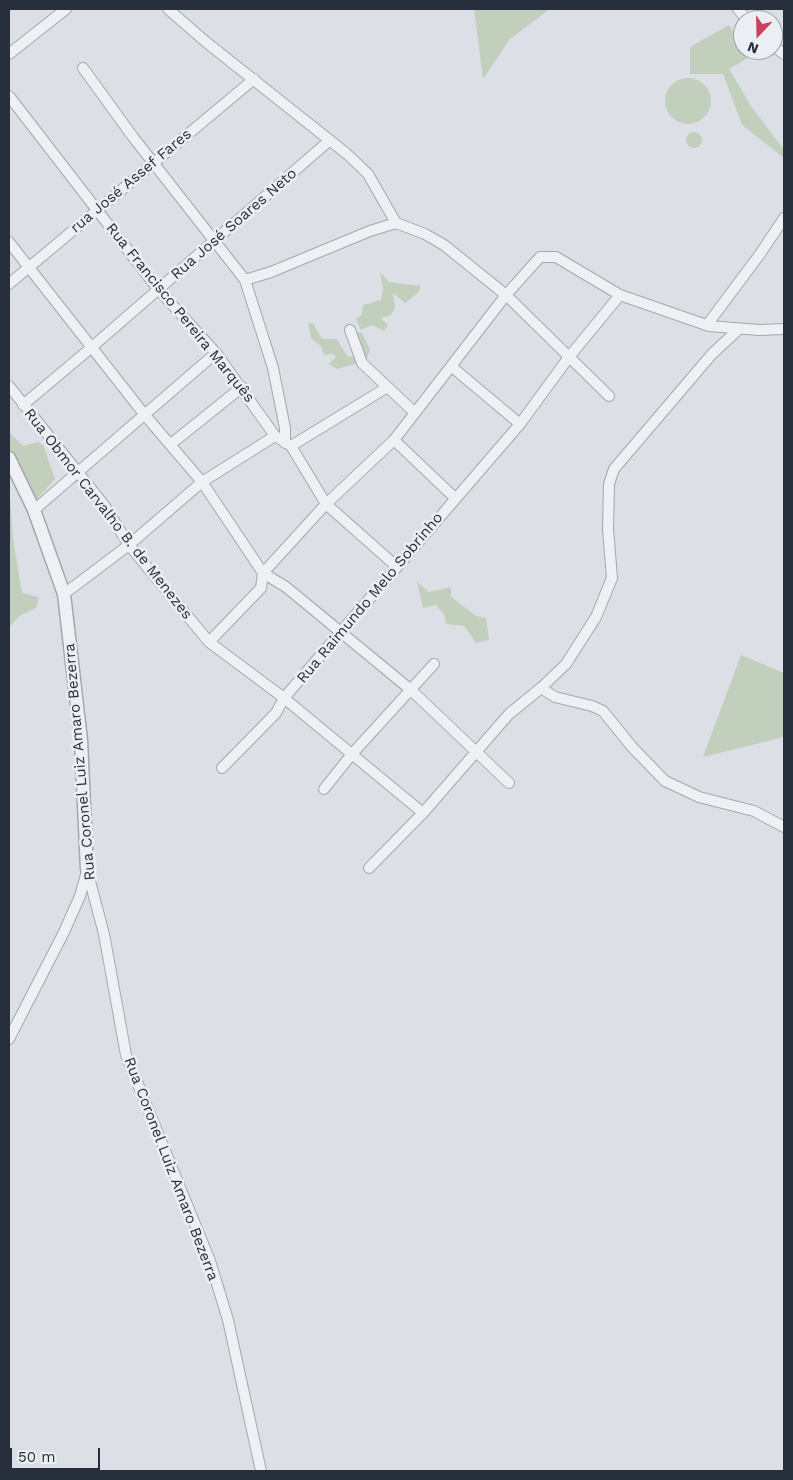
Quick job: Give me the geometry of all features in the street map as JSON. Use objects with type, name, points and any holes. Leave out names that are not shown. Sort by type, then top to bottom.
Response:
[{"type":"street","points":[[9,54],[66,9]]},
{"type":"street","points":[[168,9],[330,140],[368,174],[396,223]]},
{"type":"street","points":[[82,68],[114,113],[245,280],[273,368],[288,444],[386,388]]},
{"type":"street","name":"rua José Assef Fares","points":[[9,284],[254,79]]},
{"type":"street","name":"Rua Francisco Pereira Marquês","points":[[9,96],[31,122],[96,210],[158,289],[216,353],[275,436],[288,444],[326,504],[396,566]]},
{"type":"street","name":"Rua José Soares Neto","points":[[23,405],[330,140]]},
{"type":"street","points":[[707,325],[760,254],[784,218]]},
{"type":"street","points":[[245,280],[314,256],[370,230],[396,223],[425,234],[444,245],[506,295],[610,396]]},
{"type":"street","points":[[9,242],[144,414],[202,482],[263,574],[286,587],[411,690],[509,783]]},
{"type":"street","points":[[209,642],[261,588],[263,574],[326,504],[394,440],[506,295],[534,262],[545,255],[556,257],[568,263],[620,295],[707,325],[739,329],[784,329]]},
{"type":"street","name":"Rua Raimundo Melo Sobrinho","points":[[222,768],[276,713],[284,698],[520,424],[569,358],[620,295]]},
{"type":"street","points":[[369,868],[424,813],[509,714],[541,688],[566,664],[596,617],[612,578],[608,528],[609,484],[614,470],[712,354],[739,329]]},
{"type":"street","points":[[350,330],[362,363],[386,388],[414,412]]},
{"type":"street","points":[[34,510],[216,353]]},
{"type":"street","points":[[452,367],[520,424]]},
{"type":"street","name":"Rua Obmor Carvalho B. de Menezes","points":[[9,386],[104,505],[128,545],[209,642],[284,698]]},
{"type":"street","points":[[171,444],[242,387]]},
{"type":"street","points":[[64,594],[128,545],[202,482],[275,436]]},
{"type":"street","points":[[394,440],[455,498]]},
{"type":"street","name":"Rua Coronel Luiz Amaro Bezerra","points":[[9,458],[34,510],[64,594],[81,740],[87,870],[104,934],[126,1055],[210,1260],[228,1320],[261,1471]]},
{"type":"street","points":[[324,789],[352,754],[434,664]]},
{"type":"street","points":[[541,688],[555,697],[592,706],[603,711],[632,747],[665,781],[699,797],[754,811],[784,827]]},
{"type":"street","points":[[284,698],[424,813]]},
{"type":"street","points":[[9,1039],[64,932],[80,896],[87,870]]},
{"type":"green space","points":[[474,9],[550,9],[510,39],[483,79]]},
{"type":"green space","points":[[729,25],[733,32],[733,60],[745,60],[729,69],[751,106],[784,150],[784,158],[742,125],[723,74],[690,74],[690,47]]},
{"type":"green space","points":[[693,78],[697,79],[707,88],[710,92],[710,110],[701,120],[693,124],[683,124],[675,120],[666,110],[665,96],[669,88],[679,79]]},
{"type":"green space","points":[[694,132],[702,140],[694,148],[686,140]]},
{"type":"green space","points":[[380,272],[389,282],[421,286],[418,293],[405,303],[393,293],[395,308],[391,315],[381,318],[388,325],[384,331],[372,325],[361,330],[356,319],[362,315],[363,305],[381,300],[383,289]]},
{"type":"green space","points":[[308,323],[313,323],[322,339],[337,339],[347,356],[355,357],[350,336],[361,332],[370,349],[366,361],[337,369],[329,364],[336,357],[333,354],[324,355],[321,346],[311,338]]},
{"type":"green space","points":[[9,432],[23,446],[38,442],[43,445],[55,479],[37,499],[34,498],[9,452]]},
{"type":"green space","points":[[9,482],[13,539],[22,593],[39,597],[36,608],[19,616],[9,628]]},
{"type":"green space","points":[[417,582],[429,592],[451,587],[451,597],[476,616],[486,618],[489,640],[476,643],[464,626],[446,624],[444,614],[436,605],[423,608]]},
{"type":"green space","points":[[741,655],[784,673],[784,737],[703,757]]}]
